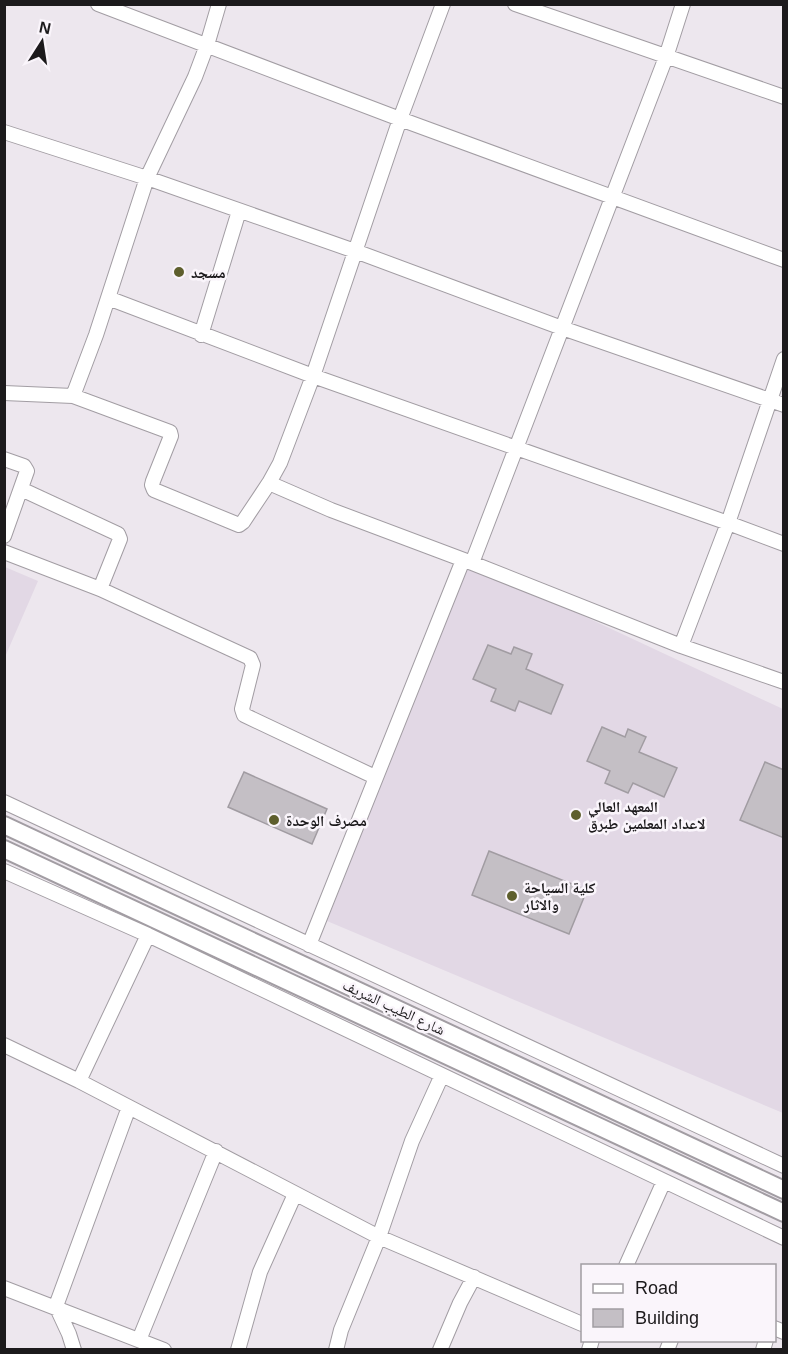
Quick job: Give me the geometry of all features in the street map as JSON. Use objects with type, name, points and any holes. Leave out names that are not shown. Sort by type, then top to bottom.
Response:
[{"type":"main road","name":"شارع الطيب الشريف","points":[[4,825],[783,1190]]},
{"type":"main road","name":"شارع الطيب الشريف","points":[[4,849],[783,1213]]},
{"type":"street","points":[[98,4],[400,119],[783,260]]},
{"type":"street","points":[[73,396],[147,178],[195,77],[219,4]]},
{"type":"street","points":[[4,393],[73,396],[171,432],[153,481],[154,490],[239,525],[243,522],[270,483],[280,463],[313,376],[400,119],[443,4]]},
{"type":"street","points":[[515,4],[783,97]]},
{"type":"street","points":[[309,945],[375,777],[516,448],[666,57],[683,4]]},
{"type":"street","points":[[4,132],[147,178],[783,405]]},
{"type":"street","points":[[201,335],[239,211]]},
{"type":"street","points":[[108,298],[313,376],[783,544]]},
{"type":"street","points":[[681,646],[728,523],[783,359]]},
{"type":"street","points":[[4,459],[26,468],[27,474],[4,536]]},
{"type":"street","points":[[270,483],[331,510],[468,561],[681,646],[783,682]]},
{"type":"street","points":[[21,489],[118,534],[120,540],[100,589]]},
{"type":"street","points":[[4,552],[100,589],[250,658],[253,665],[242,709],[244,715],[375,777]]},
{"type":"street","points":[[4,802],[783,1166]]},
{"type":"street","points":[[4,871],[148,935],[783,1238]]},
{"type":"street","points":[[79,1081],[148,935]]},
{"type":"street","points":[[4,1045],[216,1151],[379,1237],[581,1324]]},
{"type":"street","points":[[336,1350],[341,1330],[379,1237],[412,1141],[442,1075]]},
{"type":"street","points":[[74,1350],[56,1306],[129,1107]]},
{"type":"street","points":[[139,1340],[216,1151]]},
{"type":"street","points":[[627,1264],[664,1181]]},
{"type":"street","points":[[238,1350],[260,1272],[295,1194]]},
{"type":"street","points":[[440,1350],[474,1277]]},
{"type":"street","points":[[4,1288],[56,1306],[164,1350]]},
{"type":"shaded area","name":"المعهد العالي لاعداد المعلمين طبرق","points":[[468,562],[783,709],[783,1113],[327,921]]},
{"type":"shaded area","points":[[5,567],[38,581],[5,657]]},
{"type":"building","points":[[488,645],[511,654],[514,647],[532,654],[526,669],[563,685],[551,714],[519,701],[515,711],[491,701],[496,689],[473,679]]},
{"type":"building","points":[[602,727],[625,737],[628,729],[646,737],[639,752],[677,768],[664,797],[633,783],[628,793],[605,783],[610,771],[587,761]]},
{"type":"building","points":[[765,762],[784,770],[784,838],[740,820]]},
{"type":"building","points":[[244,772],[327,809],[312,844],[228,807]]},
{"type":"building","points":[[489,851],[587,890],[569,934],[472,895]]},
{"type":"place","name":"مسجد","points":[[179,272]]},
{"type":"place","name":"المعهد العالي لاعداد المعلمين طبرق","points":[[576,815]]},
{"type":"place","name":"مصرف الوحدة","points":[[274,820]]},
{"type":"place","name":"كلية السياحة والاثار","points":[[512,896]]}]
